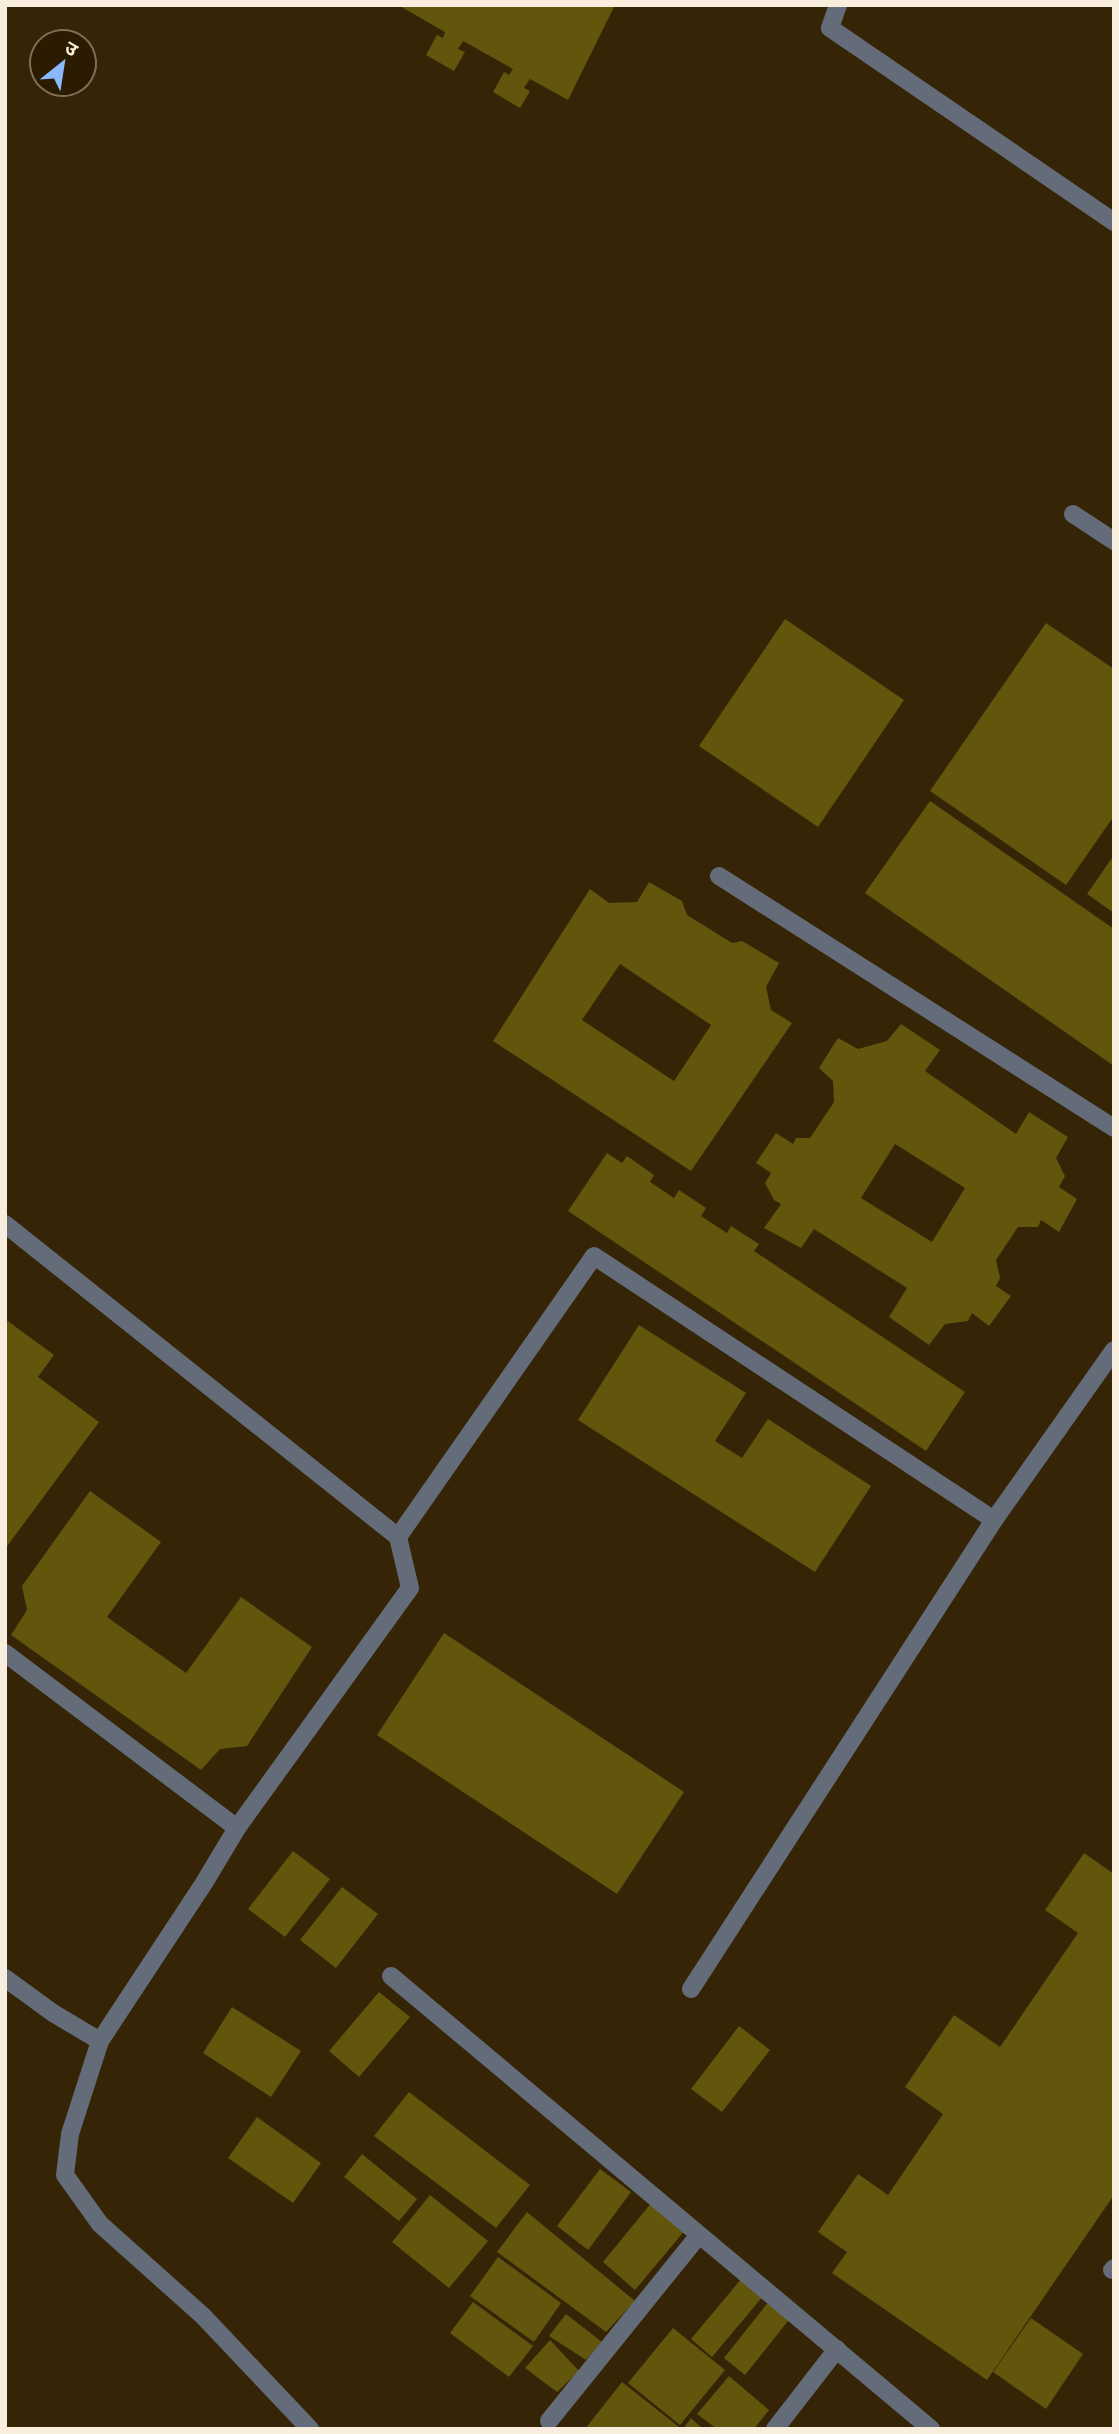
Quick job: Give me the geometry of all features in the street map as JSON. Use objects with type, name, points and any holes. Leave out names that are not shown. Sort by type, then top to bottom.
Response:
[{"type":"street","points":[[838,5],[830,28],[1114,222]]},
{"type":"street","points":[[1073,514],[1114,541]]},
{"type":"street","points":[[719,876],[1114,1128]]},
{"type":"street","points":[[5,1224],[398,1537],[410,1588],[237,1828],[100,2041],[70,2134],[65,2175],[100,2224],[203,2316],[310,2429]]},
{"type":"street","points":[[398,1537],[594,1256],[994,1520]]},
{"type":"street","points":[[691,1989],[994,1520],[1114,1350]]},
{"type":"street","points":[[5,1653],[237,1828]]},
{"type":"street","points":[[391,1976],[931,2429]]},
{"type":"street","points":[[5,1978],[53,2013],[100,2041]]},
{"type":"street","points":[[549,2421],[699,2235]]},
{"type":"street","points":[[775,2429],[836,2349]]},
{"type":"building","points":[[398,5],[615,5],[568,100],[530,79],[524,88],[530,91],[520,108],[493,92],[504,72],[509,75],[513,69],[463,41],[458,49],[465,52],[454,71],[426,55],[437,35],[443,38],[445,32]]},
{"type":"building","points":[[785,619],[904,700],[818,827],[699,746]]},
{"type":"building","points":[[1046,623],[1114,669],[1114,816],[1066,885],[930,791]]},
{"type":"building","points":[[930,801],[1114,929],[1114,1066],[865,893]]},
{"type":"building","points":[[1114,855],[1114,913],[1087,894]]},
{"type":"building","points":[[649,882],[682,901],[687,915],[732,943],[742,941],[779,963],[766,987],[771,1010],[792,1023],[691,1171],[493,1041],[590,889],[609,903],[637,902]],"holes":[[[620,964],[711,1025],[674,1081],[582,1020]]]},
{"type":"building","points":[[901,1024],[940,1050],[925,1071],[1016,1134],[1029,1112],[1068,1137],[1056,1158],[1065,1176],[1059,1187],[1077,1199],[1059,1232],[1041,1220],[1038,1227],[1018,1227],[996,1260],[1000,1278],[996,1286],[1011,1296],[989,1326],[972,1313],[968,1321],[945,1324],[929,1345],[889,1317],[907,1288],[814,1229],[801,1248],[764,1228],[781,1204],[774,1200],[765,1183],[771,1173],[756,1163],[776,1133],[793,1144],[796,1138],[810,1138],[834,1102],[833,1081],[819,1068],[838,1038],[858,1049],[887,1041]],"holes":[[[895,1144],[965,1188],[932,1242],[861,1198]]]},
{"type":"building","points":[[607,1153],[622,1163],[627,1156],[654,1175],[650,1182],[674,1198],[679,1190],[706,1208],[701,1216],[727,1233],[731,1226],[759,1244],[754,1251],[965,1392],[926,1451],[568,1211]]},
{"type":"building","points":[[5,1319],[54,1355],[38,1377],[99,1422],[5,1549]]},
{"type":"building","points":[[639,1325],[746,1393],[715,1441],[742,1458],[768,1419],[871,1486],[815,1572],[578,1420]]},
{"type":"building","points":[[90,1491],[161,1542],[107,1617],[186,1673],[241,1597],[312,1647],[247,1746],[220,1749],[201,1770],[11,1635],[27,1610],[22,1586]]},
{"type":"building","points":[[444,1633],[684,1792],[617,1894],[377,1735]]},
{"type":"building","points":[[293,1851],[330,1879],[285,1937],[248,1909]]},
{"type":"building","points":[[1084,1853],[1114,1874],[1114,2195],[987,2380],[832,2273],[847,2252],[818,2232],[858,2174],[888,2195],[943,2114],[905,2087],[954,2015],[1000,2047],[1078,1933],[1045,1910]]},
{"type":"building","points":[[342,1887],[378,1914],[336,1968],[300,1940]]},
{"type":"building","points":[[379,1992],[410,2017],[359,2077],[329,2051]]},
{"type":"building","points":[[232,2007],[301,2051],[271,2097],[203,2053]]},
{"type":"building","points":[[739,2026],[770,2050],[722,2112],[691,2089]]},
{"type":"building","points":[[409,2092],[530,2185],[496,2228],[374,2136]]},
{"type":"building","points":[[257,2117],[321,2163],[293,2203],[228,2158]]},
{"type":"building","points":[[362,2154],[417,2199],[399,2221],[344,2177]]},
{"type":"building","points":[[600,2169],[631,2192],[588,2250],[557,2226]]},
{"type":"building","points":[[430,2195],[488,2241],[449,2288],[392,2242]]},
{"type":"building","points":[[652,2202],[686,2229],[635,2290],[603,2262]]},
{"type":"building","points":[[527,2212],[635,2301],[606,2332],[497,2252]]},
{"type":"building","points":[[498,2257],[561,2303],[534,2342],[470,2296]]},
{"type":"building","points":[[742,2278],[764,2295],[712,2357],[691,2339]]},
{"type":"building","points":[[770,2300],[792,2316],[745,2375],[724,2358]]},
{"type":"building","points":[[473,2302],[533,2346],[509,2377],[450,2333]]},
{"type":"building","points":[[566,2314],[602,2342],[586,2360],[549,2336]]},
{"type":"building","points":[[1031,2318],[1083,2354],[1046,2409],[993,2372]]},
{"type":"building","points":[[673,2328],[725,2370],[680,2425],[628,2383]]},
{"type":"building","points":[[550,2340],[579,2371],[557,2392],[525,2368]]},
{"type":"building","points":[[729,2376],[769,2410],[754,2429],[717,2429],[697,2414]]},
{"type":"building","points":[[622,2382],[679,2427],[678,2429],[585,2429]]},
{"type":"building","points":[[691,2418],[703,2429],[683,2429]]}]
